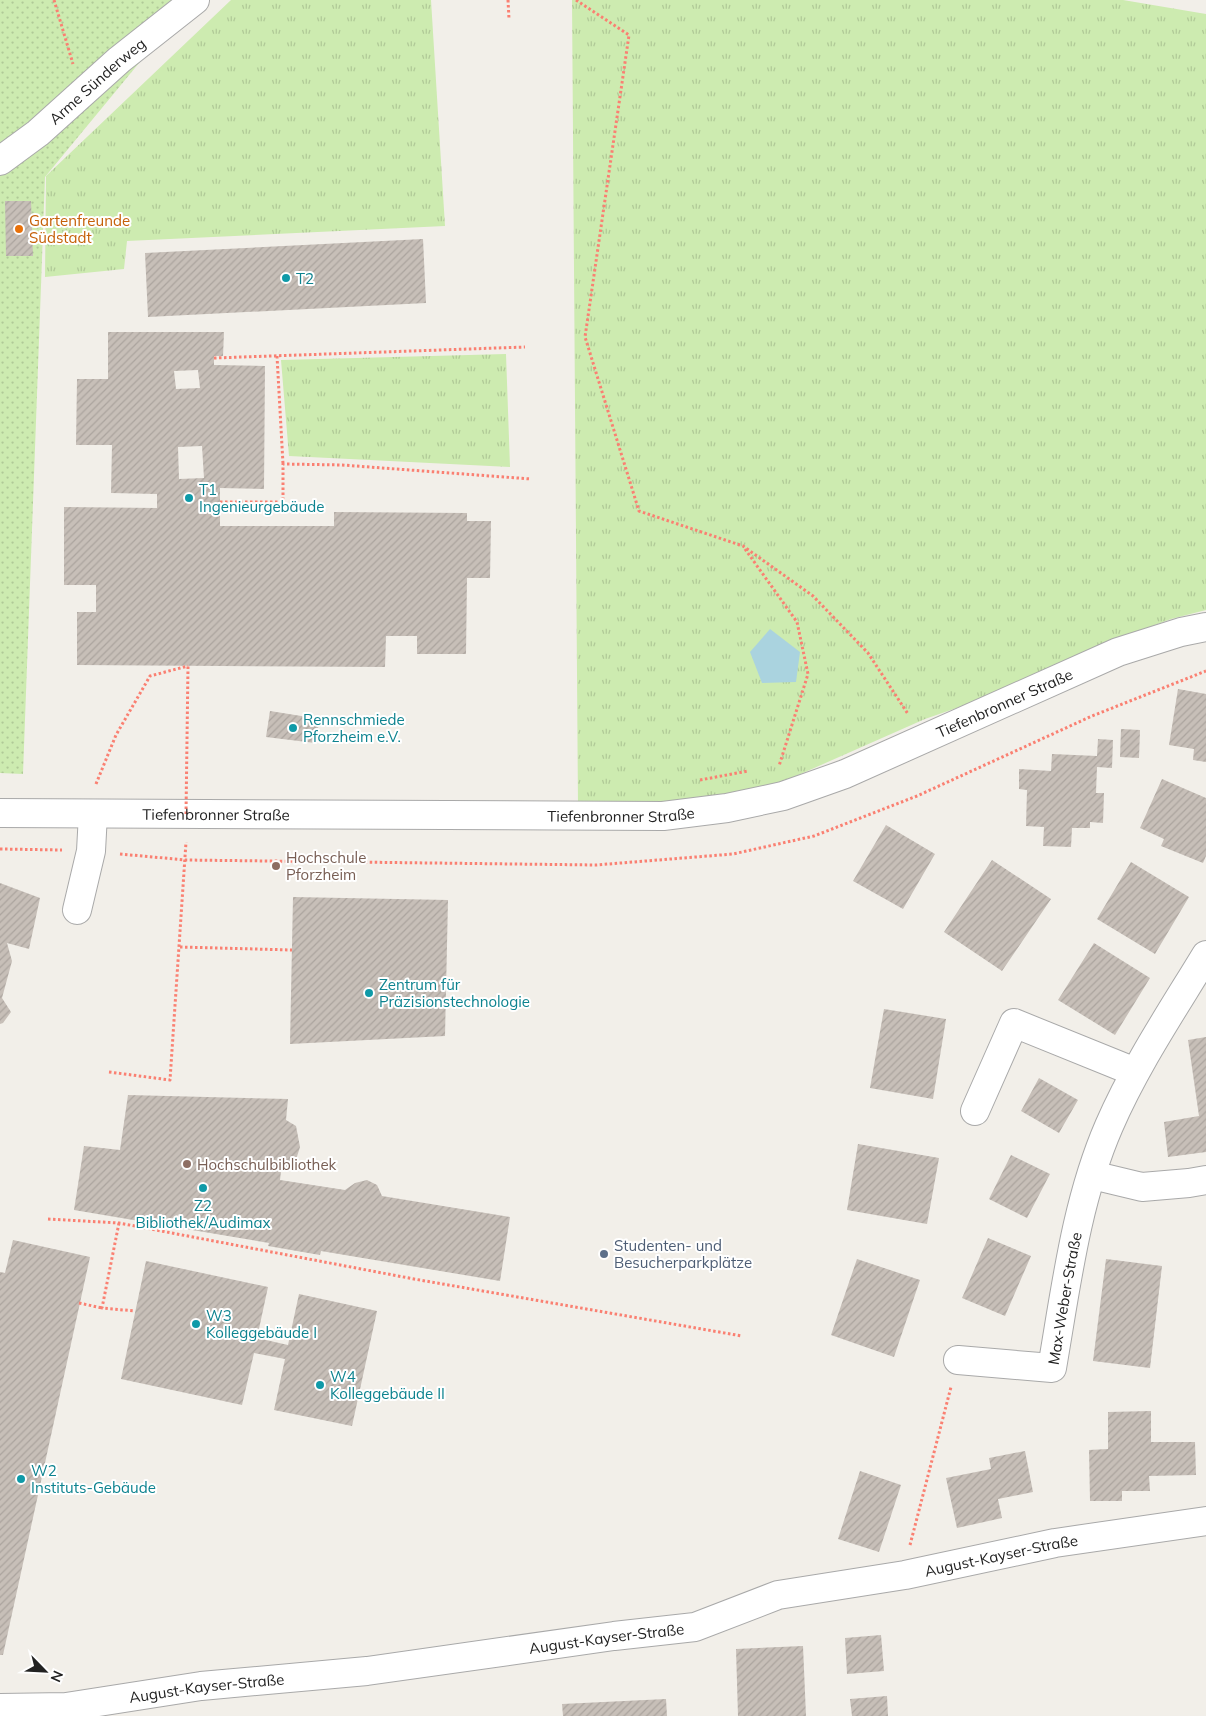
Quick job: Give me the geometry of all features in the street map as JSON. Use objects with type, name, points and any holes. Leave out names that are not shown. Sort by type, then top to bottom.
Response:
[{"type":"street","name":"Arme Sünderweg","points":[[0,161],[38,133],[119,60],[195,0]]},
{"type":"street","name":"Tiefenbronner Straße","points":[[0,812],[94,814],[186,808],[663,816],[727,808],[783,796],[845,774],[1118,652],[1181,632],[1206,627]]},
{"type":"street","points":[[77,910],[91,851],[94,814]]},
{"type":"street","name":"Max-Weber-Straße","points":[[958,1360],[1052,1368],[1072,1251],[1092,1174],[1109,1126],[1135,1072],[1206,955]]},
{"type":"street","points":[[975,1111],[1014,1022],[1135,1072]]},
{"type":"street","points":[[1092,1174],[1142,1187],[1206,1180]]},
{"type":"street","name":"August-Kayser-Straße","points":[[0,1708],[66,1708],[201,1686],[367,1671],[614,1636],[695,1627],[778,1595],[905,1574],[1056,1543],[1206,1521]]},
{"type":"path","points":[[54,0],[82,94]]},
{"type":"path","points":[[508,0],[509,19]]},
{"type":"path","points":[[576,0],[629,35],[585,336],[639,511],[743,546],[813,596],[868,653],[909,716]]},
{"type":"path","points":[[214,358],[525,347]]},
{"type":"path","points":[[220,502],[282,502],[283,464],[277,356]]},
{"type":"path","points":[[283,464],[342,466],[531,479]]},
{"type":"path","points":[[743,546],[798,622],[808,674],[779,766]]},
{"type":"path","points":[[94,814],[95,787],[109,752],[116,735],[150,676],[188,666],[186,808]]},
{"type":"path","points":[[770,767],[788,762]]},
{"type":"path","points":[[696,780],[752,771]]},
{"type":"path","points":[[186,808],[194,788]]},
{"type":"path","points":[[109,1072],[170,1080],[186,841]]},
{"type":"path","points":[[0,849],[91,851]]},
{"type":"path","points":[[180,947],[292,950]]},
{"type":"path","points":[[48,1219],[120,1223],[414,1279],[742,1336]]},
{"type":"path","points":[[102,1308],[120,1223]]},
{"type":"path","points":[[79,1303],[102,1308],[135,1311]]},
{"type":"path","points":[[910,1547],[958,1360]]},
{"type":"green space","points":[[0,0],[191,0],[45,177],[23,774],[0,773]]},
{"type":"green space","points":[[231,0],[431,0],[445,226],[127,241],[124,269],[45,277],[46,176]]},
{"type":"green space","points":[[572,0],[1123,0],[1206,14],[1206,610],[1171,619],[1094,648],[1017,687],[925,719],[778,784],[674,803],[578,808]]},
{"type":"green space","points":[[506,354],[510,467],[289,456],[281,360]]},
{"type":"water","points":[[770,629],[800,652],[796,682],[762,683],[750,652]]},
{"type":"building","name":"Gartenfreunde Südstadt","points":[[5,201],[31,201],[33,256],[6,256]]},
{"type":"building","name":"T2","points":[[423,239],[426,303],[148,317],[145,253]]},
{"type":"building","name":"T1 Ingenieurgebäude","points":[[108,332],[224,332],[223,356],[214,356],[214,365],[265,366],[264,489],[220,488],[220,526],[334,526],[334,512],[467,513],[467,521],[491,521],[490,578],[467,578],[466,654],[417,654],[417,636],[386,636],[385,667],[77,665],[77,612],[96,612],[96,585],[64,585],[64,507],[157,508],[157,494],[111,493],[112,445],[76,445],[77,379],[108,379]],"holes":[[[198,370],[200,388],[176,389],[174,371]],[[202,446],[204,478],[179,479],[178,447]]]},
{"type":"building","points":[[1178,689],[1206,694],[1206,762],[1193,760],[1194,749],[1169,745]]},
{"type":"building","name":"Rennschmiede Pforzheim e.V.","points":[[270,711],[320,719],[315,743],[266,737]]},
{"type":"building","points":[[1121,729],[1140,730],[1139,758],[1120,757]]},
{"type":"building","points":[[1098,739],[1113,740],[1112,768],[1097,767],[1096,793],[1104,793],[1103,823],[1090,822],[1090,828],[1072,828],[1071,847],[1043,846],[1044,827],[1026,826],[1027,790],[1019,789],[1019,769],[1051,771],[1052,754],[1097,756]]},
{"type":"building","points":[[1162,779],[1206,798],[1206,856],[1203,863],[1161,846],[1164,839],[1140,828]]},
{"type":"building","points":[[886,825],[935,854],[903,909],[853,881]]},
{"type":"building","points":[[992,860],[1051,899],[1002,971],[944,932]]},
{"type":"building","points":[[1131,862],[1189,897],[1155,954],[1097,919]]},
{"type":"building","points":[[0,883],[40,898],[29,949],[7,943],[12,961],[2,998],[11,1012],[3,1023],[0,1024]]},
{"type":"building","name":"Zentrum für Präzisionstechnologie","points":[[293,897],[448,900],[445,1036],[290,1044]]},
{"type":"building","points":[[1094,943],[1150,978],[1115,1035],[1058,1000]]},
{"type":"building","points":[[884,1009],[946,1019],[933,1099],[870,1088]]},
{"type":"building","points":[[1206,1037],[1206,1152],[1168,1157],[1164,1122],[1199,1116],[1188,1040]]},
{"type":"building","points":[[1039,1078],[1078,1100],[1059,1133],[1021,1111]]},
{"type":"building","name":"Z2 Bibliothek/Audimax","points":[[128,1095],[288,1099],[286,1120],[296,1126],[300,1147],[294,1166],[281,1171],[280,1180],[345,1190],[355,1183],[367,1180],[377,1185],[382,1196],[510,1217],[500,1281],[321,1251],[320,1255],[268,1246],[269,1243],[74,1210],[84,1146],[120,1150]]},
{"type":"building","points":[[858,1144],[939,1158],[927,1224],[847,1210]]},
{"type":"building","points":[[1011,1155],[1050,1174],[1027,1218],[989,1199]]},
{"type":"building","points":[[988,1238],[1031,1256],[1005,1316],[962,1298]]},
{"type":"building","name":"W2 Instituts-Gebäude","points":[[13,1240],[90,1257],[3,1655],[0,1655],[0,1272],[5,1273]]},
{"type":"building","points":[[857,1259],[920,1280],[894,1357],[831,1335]]},
{"type":"building","points":[[1106,1259],[1162,1266],[1150,1368],[1093,1361]]},
{"type":"building","name":"W3 Kolleggebäude I","points":[[146,1261],[268,1287],[257,1338],[288,1345],[299,1294],[377,1311],[352,1426],[274,1410],[285,1359],[254,1353],[242,1405],[121,1379]]},
{"type":"building","points":[[1151,1411],[1151,1442],[1195,1442],[1196,1475],[1149,1476],[1150,1491],[1122,1491],[1122,1501],[1090,1501],[1089,1450],[1108,1449],[1108,1412]]},
{"type":"building","points":[[1025,1451],[1033,1492],[998,1499],[1002,1518],[957,1528],[946,1478],[991,1469],[989,1458]]},
{"type":"building","points":[[860,1471],[901,1485],[879,1552],[838,1539]]},
{"type":"building","points":[[881,1635],[884,1671],[847,1674],[845,1638]]},
{"type":"building","points":[[803,1646],[806,1716],[738,1716],[736,1649]]},
{"type":"building","points":[[887,1696],[888,1716],[852,1716],[850,1699]]},
{"type":"building","points":[[666,1699],[667,1716],[563,1716],[562,1704]]},
{"type":"place","name":"Gartenfreunde Südstadt","points":[[19,229]]},
{"type":"place","name":"T2","points":[[286,278]]},
{"type":"place","name":"T1 Ingenieurgebäude","points":[[189,498]]},
{"type":"place","name":"Rennschmiede Pforzheim e.V.","points":[[293,728]]},
{"type":"place","name":"Hochschule Pforzheim","points":[[276,866]]},
{"type":"place","name":"Zentrum für Präzisionstechnologie","points":[[369,993]]},
{"type":"place","name":"Hochschulbibliothek","points":[[187,1164]]},
{"type":"place","name":"Z2 Bibliothek/Audimax","points":[[203,1188]]},
{"type":"place","name":"Studenten- und Besucherparkplätze","points":[[604,1254]]},
{"type":"place","name":"W3 Kolleggebäude I","points":[[196,1324]]},
{"type":"place","name":"W4 Kolleggebäude II","points":[[320,1385]]},
{"type":"place","name":"W2 Instituts-Gebäude","points":[[21,1479]]}]
